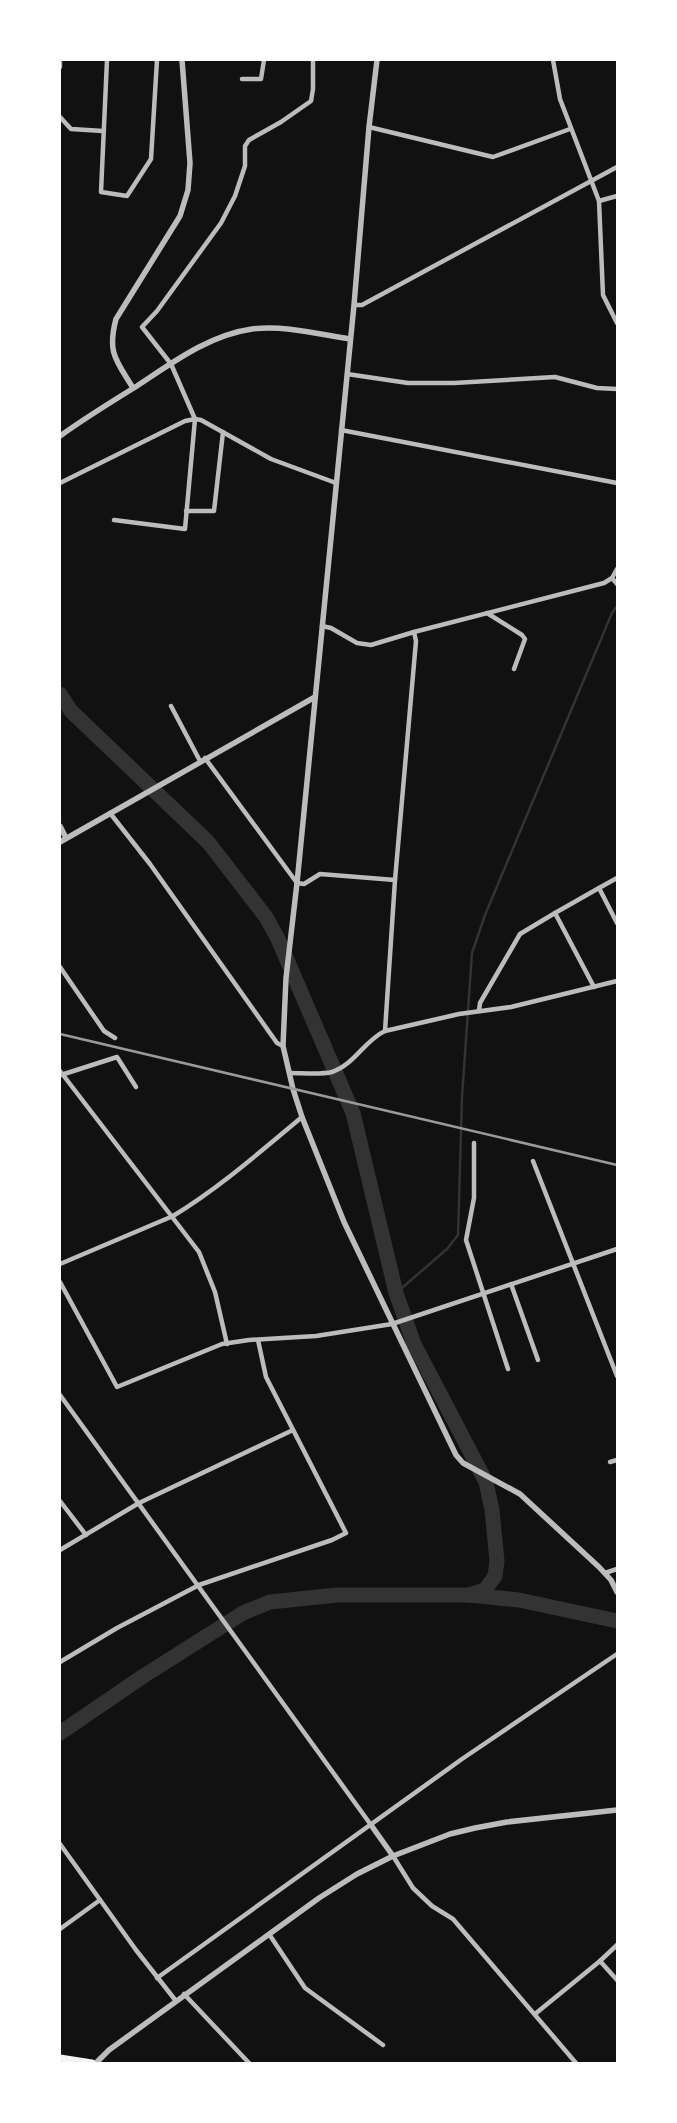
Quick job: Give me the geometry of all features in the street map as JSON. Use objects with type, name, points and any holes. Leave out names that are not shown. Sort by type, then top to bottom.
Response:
[{"type":"main road","points":[[60,2058],[94,2063]]},
{"type":"street","points":[[107,60],[101,192],[127,196],[151,159],[157,60]]},
{"type":"street","points":[[133,388],[112,349],[112,334],[116,319],[180,216],[188,190],[190,163],[182,60]]},
{"type":"street","points":[[242,79],[261,79],[264,60]]},
{"type":"street","points":[[114,520],[184,528],[194,418],[171,364],[142,327],[157,311],[221,223],[235,196],[245,166],[245,146],[249,140],[281,122],[311,101],[313,60]]},
{"type":"street","points":[[377,60],[368,127],[354,305],[286,978],[283,1046],[302,1117],[344,1222],[395,1323],[456,1455],[471,1468],[520,1494],[605,1573],[617,1592]]},
{"type":"street","points":[[553,60],[560,99],[590,182],[599,201],[603,295],[617,323]]},
{"type":"street","points":[[60,62],[60,67]]},
{"type":"street","points":[[60,117],[71,129],[103,131]]},
{"type":"street","points":[[368,127],[493,157],[570,129]]},
{"type":"street","points":[[354,305],[362,306],[617,167]]},
{"type":"street","points":[[599,201],[617,196]]},
{"type":"street","points":[[60,436],[171,364],[204,344],[224,336],[251,329],[272,328],[299,330],[350,339]]},
{"type":"street","points":[[347,374],[408,383],[454,383],[555,377],[597,388],[617,389]]},
{"type":"street","points":[[60,483],[194,418],[271,459],[336,483]]},
{"type":"street","points":[[341,430],[617,483]]},
{"type":"street","points":[[186,511],[214,510],[223,432]]},
{"type":"street","points":[[322,626],[331,628],[357,643],[371,645],[414,632],[604,583],[612,578],[617,569]]},
{"type":"street","points":[[612,578],[617,584]]},
{"type":"street","points":[[487,613],[522,635],[525,639],[514,669]]},
{"type":"street","points":[[385,1031],[394,880],[416,641],[414,632]]},
{"type":"street","points":[[60,842],[314,696]]},
{"type":"street","points":[[171,706],[202,760],[297,883],[304,884],[320,874],[394,880]]},
{"type":"street","points":[[110,813],[150,864],[277,1044],[283,1046]]},
{"type":"street","points":[[60,826],[66,838]]},
{"type":"street","points":[[476,1012],[520,934],[617,878]]},
{"type":"street","points":[[599,888],[617,923]]},
{"type":"street","points":[[556,913],[594,987]]},
{"type":"street","points":[[60,967],[104,1031],[115,1038]]},
{"type":"street","points":[[289,1073],[331,1072],[339,1069],[377,1035],[385,1031],[463,1014],[511,1007],[617,981]]},
{"type":"street","points":[[136,1087],[117,1057],[61,1073],[199,1252],[215,1292],[227,1344]]},
{"type":"street","points":[[60,1264],[172,1216],[205,1195],[302,1117]]},
{"type":"street","points":[[474,1143],[474,1198],[466,1240],[482,1294],[508,1369]]},
{"type":"street","points":[[533,1160],[617,1376]]},
{"type":"street","points":[[60,1282],[117,1387],[227,1344],[316,1336],[395,1323],[617,1249]]},
{"type":"street","points":[[511,1284],[538,1360]]},
{"type":"street","points":[[60,1662],[117,1628],[199,1585],[332,1540],[346,1533],[266,1377],[258,1340]]},
{"type":"street","points":[[60,1395],[211,1601],[393,1856],[413,1888],[432,1906],[453,1919],[576,2063]]},
{"type":"street","points":[[60,1550],[139,1503],[293,1430]]},
{"type":"street","points":[[610,1462],[617,1460]]},
{"type":"street","points":[[60,1501],[86,1535]]},
{"type":"street","points":[[605,1573],[617,1569]]},
{"type":"street","points":[[157,1978],[462,1759],[617,1654]]},
{"type":"street","points":[[94,2063],[184,1994],[269,1934],[357,1874],[393,1856],[450,1834],[474,1828],[507,1822],[617,1810]]},
{"type":"street","points":[[60,1844],[157,1978],[176,2001]]},
{"type":"street","points":[[60,1930],[100,1900]]},
{"type":"street","points":[[269,1934],[305,1988],[383,2045]]},
{"type":"street","points":[[535,2014],[617,1945]]},
{"type":"street","points":[[600,1961],[617,1980]]},
{"type":"street","points":[[184,1994],[249,2063]]},
{"type":"waterway","points":[[396,1293],[447,1249],[458,1235],[462,1097],[472,953],[485,915],[612,613],[617,606]]},
{"type":"waterway","points":[[60,694],[71,711],[208,842],[266,917],[278,939],[353,1113],[396,1293],[414,1344],[486,1482],[492,1510],[497,1561],[495,1576],[485,1590],[469,1595]]},
{"type":"waterway","points":[[60,1733],[142,1677],[243,1613],[270,1602],[337,1595],[469,1595],[519,1600],[617,1621]]},
{"type":"railway","points":[[60,1034],[617,1165]]}]
